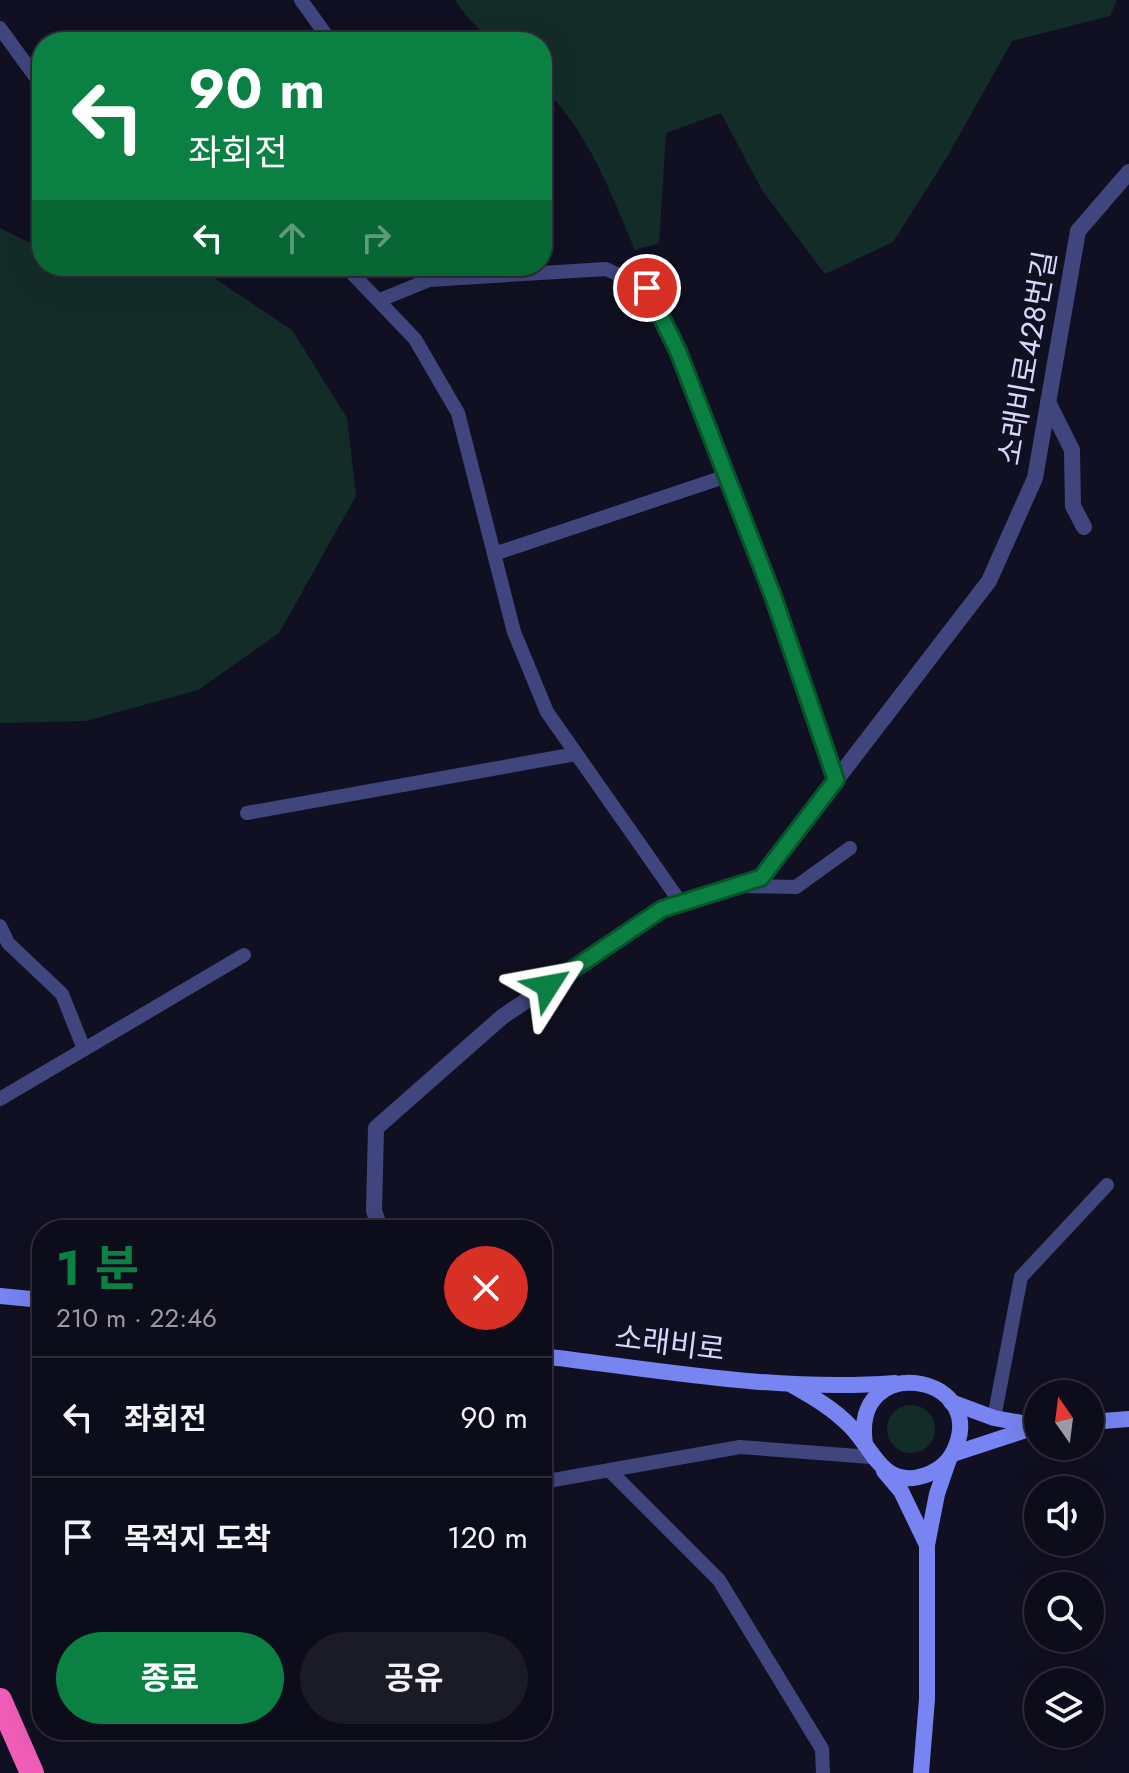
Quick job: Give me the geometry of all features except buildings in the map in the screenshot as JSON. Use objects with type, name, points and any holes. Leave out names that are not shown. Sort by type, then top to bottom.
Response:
[{"type":"highway","points":[[0,1700],[32,1773]]},
{"type":"street","name":"소래비로428번길","points":[[377,1220],[374,1211],[376,1128],[502,1017],[662,909],[761,878],[989,581],[1035,478],[1078,231],[1129,172]]},
{"type":"street","points":[[1048,402],[1072,450],[1073,506],[1084,527]]},
{"type":"street","points":[[0,1296],[32,1299]]},
{"type":"street","name":"소래비로","points":[[552,1357],[792,1385],[846,1387],[899,1383]]},
{"type":"street","points":[[1024,1423],[994,1418],[951,1402],[934,1387],[922,1382],[899,1383],[885,1389],[873,1399],[862,1428],[873,1456],[895,1475],[909,1478],[924,1476],[977,1444],[1024,1430]]},
{"type":"street","points":[[792,1385],[823,1403],[851,1427],[901,1491],[927,1545]]},
{"type":"street","points":[[921,1773],[927,1699],[927,1545],[937,1494],[958,1441],[957,1414],[951,1402]]},
{"type":"street","points":[[1104,1421],[1129,1419]]},
{"type":"lane","points":[[301,0],[324,32]]},
{"type":"lane","points":[[0,28],[32,72]]},
{"type":"lane","points":[[552,272],[606,269],[647,288],[678,351],[727,476],[773,596],[836,780]]},
{"type":"lane","points":[[355,276],[415,339],[458,413],[520,645],[547,712],[681,903]]},
{"type":"lane","points":[[380,300],[429,280],[493,276]]},
{"type":"lane","points":[[494,554],[727,476]]},
{"type":"lane","points":[[247,813],[576,754]]},
{"type":"lane","points":[[735,886],[796,887],[850,848]]},
{"type":"lane","points":[[0,926],[8,943],[62,994],[84,1049]]},
{"type":"lane","points":[[0,1099],[244,955]]},
{"type":"lane","points":[[994,1418],[1021,1277],[1107,1185]]},
{"type":"lane","points":[[552,1480],[740,1447],[873,1456]]},
{"type":"lane","points":[[610,1471],[719,1580],[822,1749],[823,1773]]},
{"type":"green space","points":[[455,0],[1117,0],[1110,16],[1012,41],[947,157],[893,242],[825,274],[762,190],[721,113],[666,133],[659,243],[635,250],[597,163],[573,123],[552,98],[552,32],[483,32]]},
{"type":"green space","points":[[0,228],[32,244],[32,276],[211,276],[292,330],[347,418],[356,496],[279,633],[198,690],[86,721],[0,723]]},
{"type":"green space","points":[[911,1405],[928,1412],[935,1429],[928,1446],[911,1453],[894,1446],[887,1429],[894,1412]]},
{"type":"route","points":[[548,986],[662,909],[761,878],[836,780],[773,596],[678,351],[647,288]]}]
